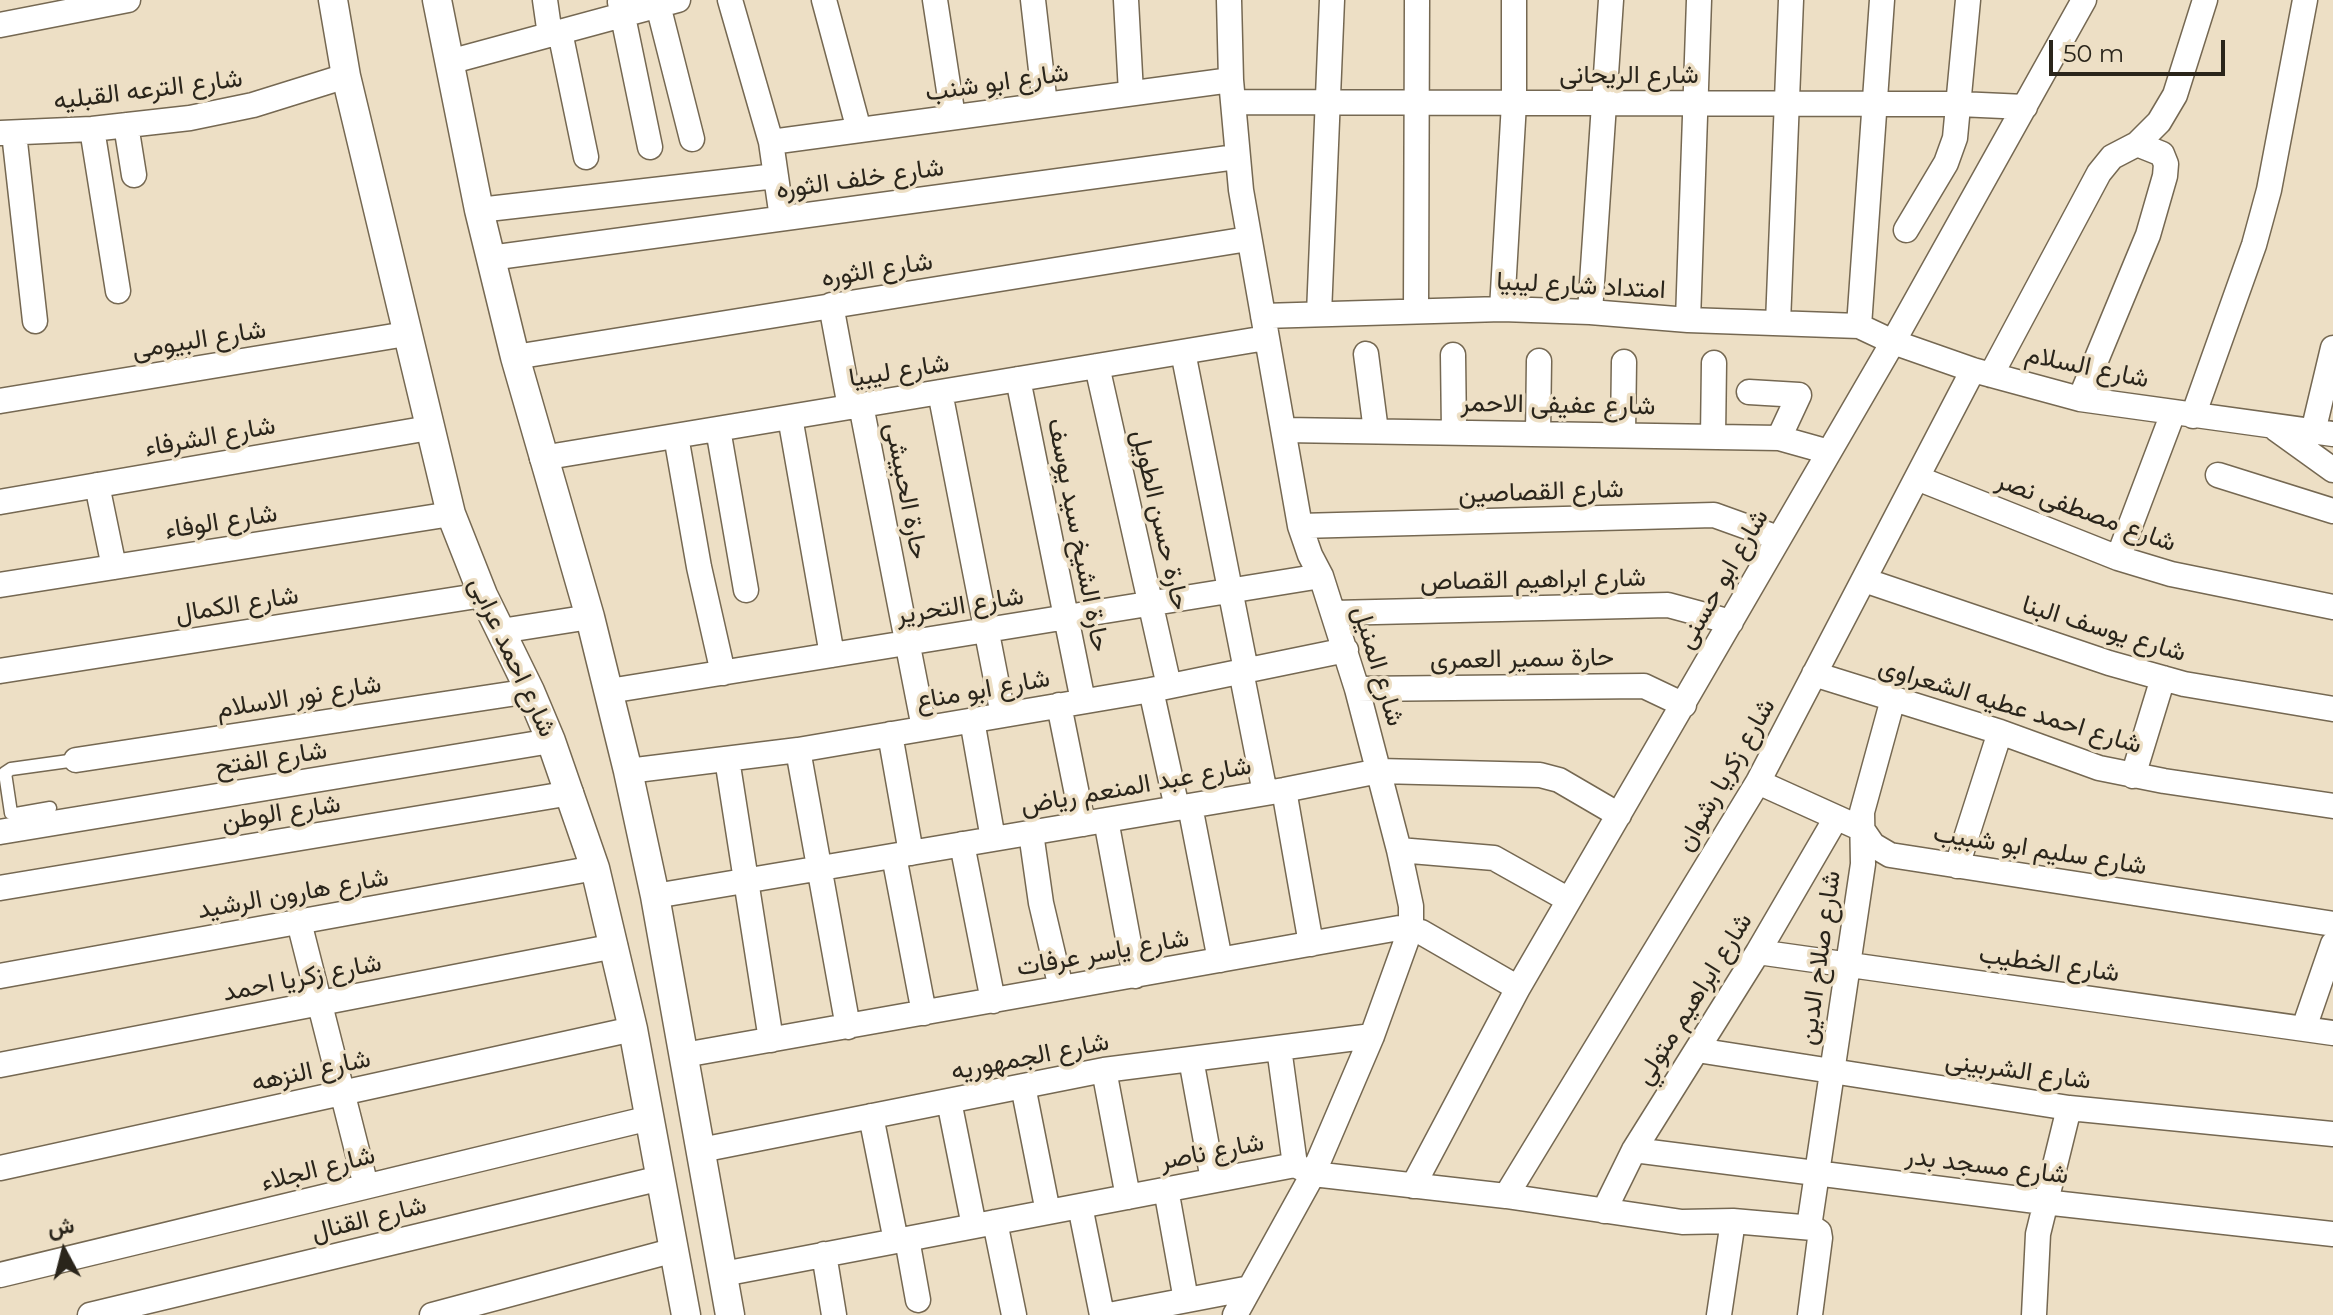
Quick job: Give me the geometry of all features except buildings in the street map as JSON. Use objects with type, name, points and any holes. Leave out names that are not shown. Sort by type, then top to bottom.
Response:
[{"type":"street","points":[[8,16],[128,0]]},
{"type":"street","name":"شارع احمد عرابى","points":[[333,0],[346,76],[451,514],[483,595],[551,741],[595,868],[633,1029],[686,1315]]},
{"type":"street","points":[[437,0],[490,258],[542,458],[590,617],[628,771],[655,896],[730,1315]]},
{"type":"street","points":[[545,0],[586,157]]},
{"type":"street","points":[[730,0],[771,142],[782,218]]},
{"type":"street","points":[[824,0],[859,130]]},
{"type":"street","points":[[935,0],[953,117]]},
{"type":"street","points":[[1033,0],[1045,105]]},
{"type":"street","points":[[1126,0],[1131,93]]},
{"type":"street","name":"شارع المنيل","points":[[1229,0],[1236,157],[1300,526],[1346,650],[1411,906],[1411,928],[1372,1036],[1235,1315]]},
{"type":"street","points":[[1319,314],[1332,0]]},
{"type":"street","points":[[1416,310],[1417,0]]},
{"type":"street","points":[[1502,309],[1514,103],[1514,0]]},
{"type":"street","points":[[1590,312],[1611,0]]},
{"type":"street","points":[[1688,320],[1699,0]]},
{"type":"street","points":[[1778,323],[1791,0]]},
{"type":"street","points":[[1859,326],[1882,0]]},
{"type":"street","points":[[1906,230],[1946,163],[1955,138],[1968,0]]},
{"type":"street","points":[[2062,0],[2063,38]]},
{"type":"street","name":"شارع ابو حسنى","points":[[1413,1186],[1518,988],[1893,342],[2084,0]]},
{"type":"street","name":"شارع زكريا رشوان","points":[[1506,1196],[1758,782],[1917,478],[2099,173],[2112,157],[2137,144],[2159,122],[2175,95],[2205,0]]},
{"type":"street","points":[[2118,558],[2254,245],[2269,190],[2305,0]]},
{"type":"street","points":[[449,62],[555,33],[621,8],[668,3],[692,139]]},
{"type":"street","points":[[621,8],[650,147]]},
{"type":"street","name":"شارع الترعه القبليه","points":[[7,133],[92,129],[190,118],[253,105],[346,76]]},
{"type":"street","name":"شارع ابو شنب","points":[[771,142],[1131,93],[1232,91]]},
{"type":"street","name":"شارع الريحانى","points":[[1232,91],[1328,102],[1959,104],[2025,107]]},
{"type":"street","points":[[126,125],[134,175]]},
{"type":"street","points":[[92,129],[118,291]]},
{"type":"street","points":[[7,133],[35,321]]},
{"type":"street","points":[[2080,399],[2148,235],[2165,176],[2166,164],[2162,154],[2137,144]]},
{"type":"street","name":"شارع خلف الثوره","points":[[490,258],[1236,157]]},
{"type":"street","points":[[479,210],[776,176]]},
{"type":"street","name":"شارع الثوره","points":[[515,357],[1248,239]]},
{"type":"street","name":"حارة الحبيشى","points":[[831,305],[856,406],[924,728]]},
{"type":"street","name":"امتداد شارع ليبيا","points":[[1264,327],[1319,314],[1502,309],[1859,326],[1893,342]]},
{"type":"street","name":"شارع ليبيا","points":[[542,458],[1183,352],[1264,327]]},
{"type":"street","name":"شارع البيومى","points":[[0,401],[406,334]]},
{"type":"street","name":"شارع السلام","points":[[1893,342],[1982,372],[2080,399],[2323,433]]},
{"type":"street","points":[[2323,433],[2333,348]]},
{"type":"street","points":[[1183,352],[1243,671],[1311,944]]},
{"type":"street","points":[[1366,354],[1376,431]]},
{"type":"street","points":[[1453,355],[1454,432]]},
{"type":"street","points":[[1538,433],[1539,361]]},
{"type":"street","points":[[1623,434],[1624,362]]},
{"type":"street","points":[[1713,437],[1714,363]]},
{"type":"street","name":"حارة حسن الطويل","points":[[1097,366],[1150,604],[1160,688],[1183,807],[1220,960]]},
{"type":"street","name":"حارة الشيخ سيد يوسف","points":[[1018,379],[1064,618],[1071,703],[1094,822],[1135,976]]},
{"type":"street","points":[[940,392],[1003,715]]},
{"type":"street","points":[[1749,392],[1799,395],[1779,438]]},
{"type":"street","points":[[790,417],[832,655]]},
{"type":"street","name":"شارع الشرفاء","points":[[0,502],[429,428]]},
{"type":"street","name":"شارع السلام","points":[[2274,428],[2333,470]]},
{"type":"street","points":[[718,429],[746,590]]},
{"type":"street","name":"شارع عفيفى الاحمر","points":[[1285,430],[1779,438],[1829,452]]},
{"type":"street","points":[[676,436],[699,567],[723,673]]},
{"type":"street","points":[[2218,475],[2333,511]]},
{"type":"street","name":"شارع مصطفى نصر","points":[[1917,478],[2118,558],[2171,574],[2333,607]]},
{"type":"street","points":[[97,485],[114,567]]},
{"type":"street","name":"شارع الوفاء","points":[[0,585],[451,514]]},
{"type":"street","name":"شارع القصاصين","points":[[1300,526],[1714,515],[1778,538]]},
{"type":"street","name":"شارع التحرير","points":[[609,691],[1321,576]]},
{"type":"street","name":"شارع يوسف البنا","points":[[1864,580],[2109,663],[2163,678],[2260,699],[2333,709]]},
{"type":"street","name":"شارع الكمال","points":[[0,671],[483,595]]},
{"type":"street","name":"شارع ابراهيم القصاص","points":[[1334,613],[1668,605],[1731,622]]},
{"type":"street","points":[[501,631],[590,617]]},
{"type":"street","name":"شارع ابو مناع","points":[[628,771],[798,750],[1160,688],[1346,650]]},
{"type":"street","name":"شارع احمد عطيه الشعراوى","points":[[1814,674],[2000,732],[2099,768],[2133,776],[2333,806]]},
{"type":"street","points":[[2133,776],[2163,678]]},
{"type":"street","name":"حارة سمير العمرى","points":[[1357,689],[1644,686],[1684,705]]},
{"type":"street","name":"شارع نور الاسلام","points":[[76,760],[530,691]]},
{"type":"street","name":"شارع صلاح الدين","points":[[1809,1227],[1863,864],[1862,829],[1867,793],[1893,699]]},
{"type":"street","points":[[972,720],[993,839]]},
{"type":"street","points":[[1957,866],[2000,732]]},
{"type":"street","points":[[890,734],[902,854],[924,1013]]},
{"type":"street","name":"شارع الفتح","points":[[0,832],[551,741]]},
{"type":"street","points":[[798,750],[848,1027]]},
{"type":"street","points":[[727,759],[771,1040]]},
{"type":"street","name":"شارع عبد المنعم رياض","points":[[655,896],[1274,792],[1379,771],[1540,775],[1559,780],[1619,815]]},
{"type":"street","name":"شارع سليم ابو شبيب","points":[[1758,782],[1862,829],[1873,845],[1890,855],[2333,924]]},
{"type":"street","name":"شارع الوطن","points":[[0,888],[571,793]]},
{"type":"street","name":"شارع ابراهيم متولي","points":[[1604,1211],[1634,1150],[1758,952],[1836,818]]},
{"type":"street","points":[[1031,833],[1041,903],[1061,988]]},
{"type":"street","points":[[962,844],[993,1001]]},
{"type":"street","points":[[1399,850],[1494,858],[1569,900]]},
{"type":"street","name":"شارع هارون الرشيد","points":[[0,976],[595,868]]},
{"type":"street","points":[[299,922],[366,1186]]},
{"type":"street","points":[[1411,928],[1518,988]]},
{"type":"street","name":"شارع ياسر عرفات","points":[[684,1055],[1411,928]]},
{"type":"street","points":[[2304,1028],[2333,944]]},
{"type":"street","name":"شارع زكريا احمد","points":[[0,1065],[615,946]]},
{"type":"street","name":"شارع الخطيب","points":[[1758,952],[2333,1033]]},
{"type":"street","name":"شارع النزهه","points":[[0,1168],[633,1029]]},
{"type":"street","name":"شارع الجمهوريه","points":[[701,1150],[1104,1070],[1372,1036]]},
{"type":"street","points":[[1279,1048],[1304,1170]]},
{"type":"street","name":"شارع الشربينى","points":[[1697,1050],[2069,1108],[2333,1134]]},
{"type":"street","points":[[1191,1059],[1213,1180]]},
{"type":"street","points":[[1104,1070],[1128,1197]]},
{"type":"street","points":[[1023,1086],[1048,1212]]},
{"type":"street","points":[[949,1101],[1014,1315]]},
{"type":"street","points":[[2034,1315],[2037,1250],[2044,1202],[2069,1108]]},
{"type":"street","points":[[871,1116],[918,1300]]},
{"type":"street","name":"شارع الجلاء","points":[[0,1275],[650,1118]]},
{"type":"street","name":"شارع مسجد بدر","points":[[1634,1150],[2044,1202],[2333,1234]]},
{"type":"street","name":"شارع ناصر","points":[[723,1274],[1213,1180],[1304,1170],[1682,1222],[1733,1221],[1809,1227]]},
{"type":"street","name":"شارع القنال","points":[[90,1315],[661,1178]]},
{"type":"street","points":[[1166,1189],[1186,1300]]},
{"type":"street","points":[[1080,1206],[1102,1315]]},
{"type":"street","points":[[1719,1315],[1733,1221]]},
{"type":"street","points":[[1809,1227],[1817,1229],[1820,1238],[1810,1315]]},
{"type":"street","points":[[432,1315],[675,1250]]},
{"type":"street","points":[[824,1254],[834,1315]]},
{"type":"street","points":[[1109,1315],[1250,1288]]},
{"type":"lane","points":[[50,808],[11,813],[5,773],[11,769],[76,760]]}]
